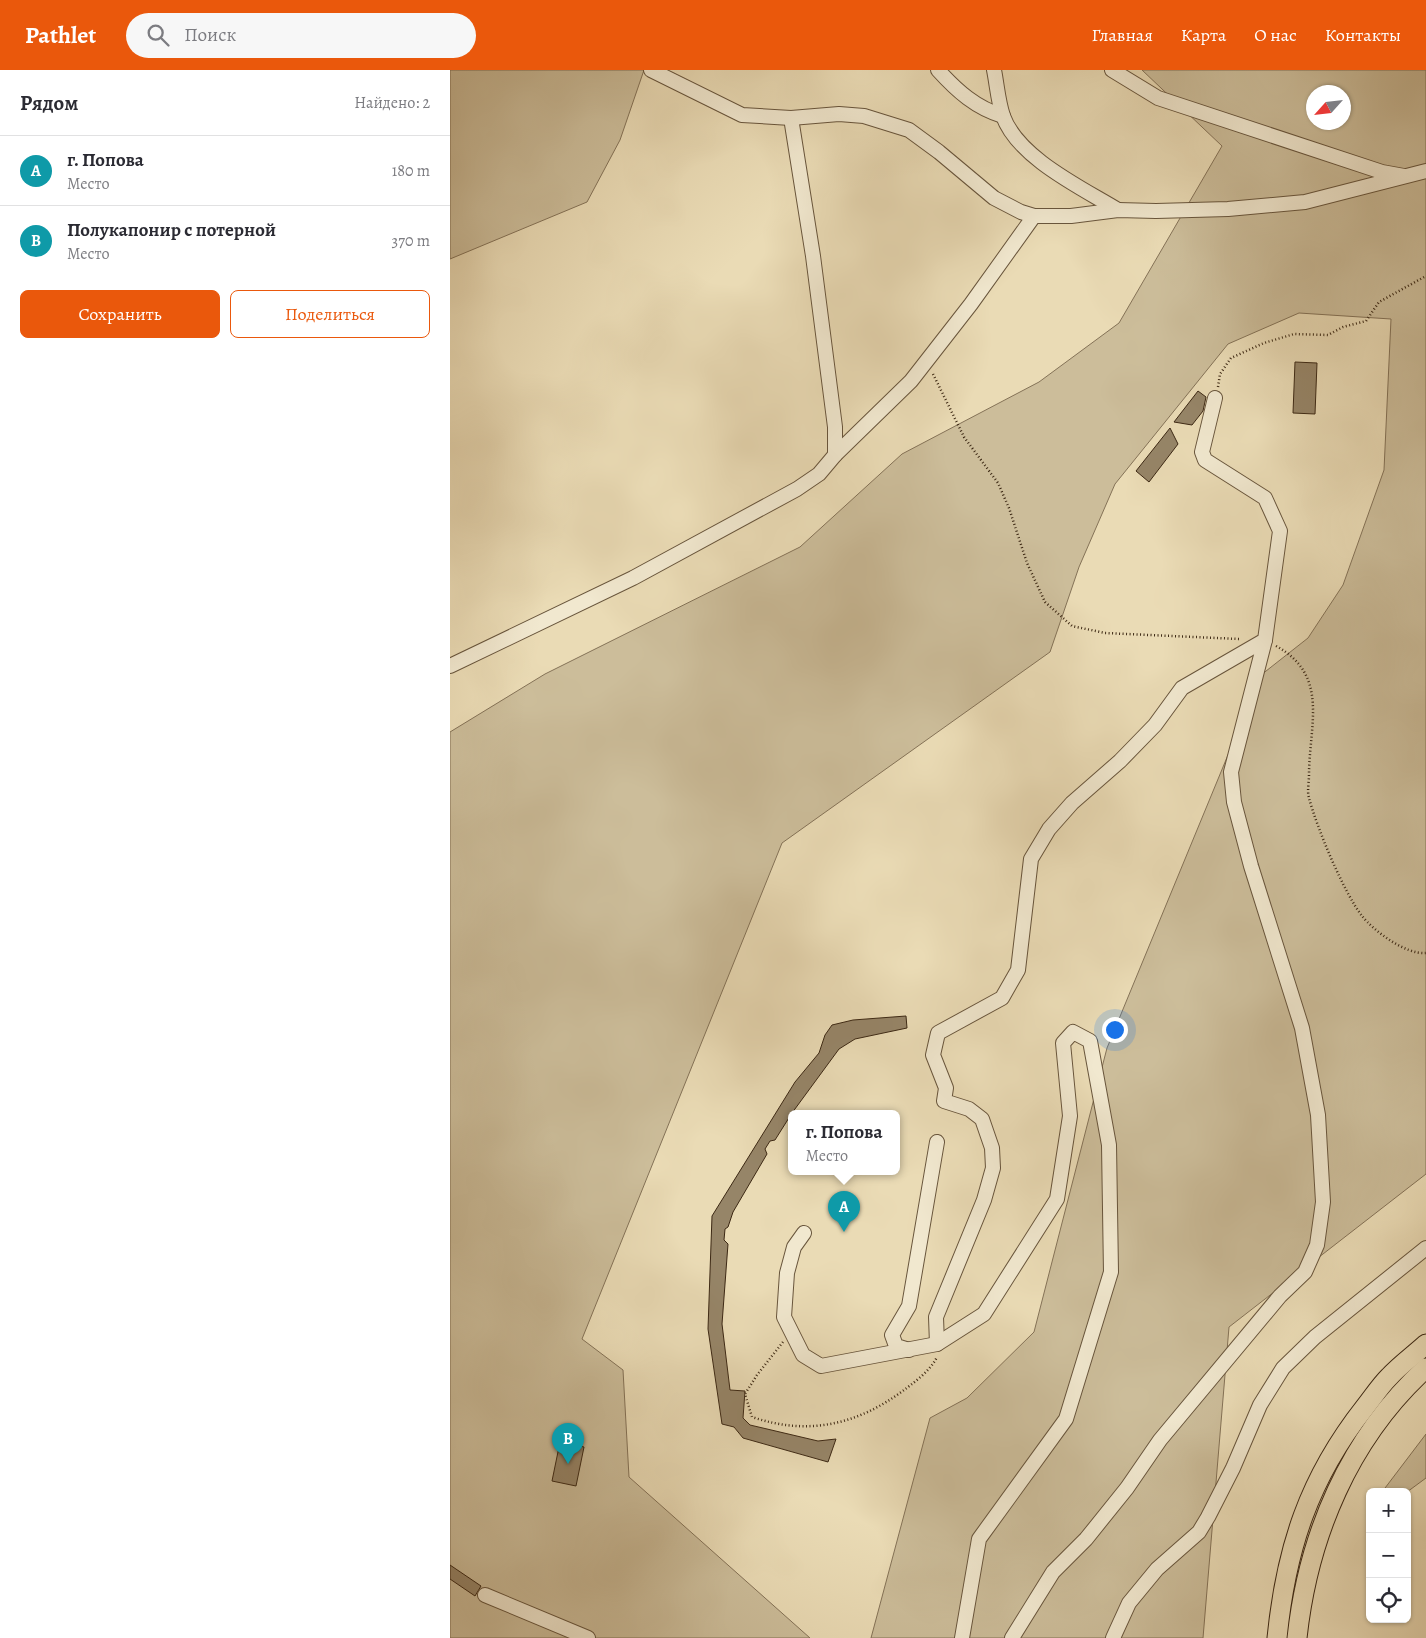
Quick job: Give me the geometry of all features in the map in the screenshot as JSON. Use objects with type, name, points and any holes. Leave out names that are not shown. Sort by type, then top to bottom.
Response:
[{"type":"highway","points":[[1277,1638],[1281,1596],[1291,1553],[1310,1493],[1343,1435],[1388,1378],[1426,1344]]},
{"type":"highway","points":[[1297,1638],[1302,1597],[1308,1571],[1331,1500],[1360,1447],[1402,1390],[1426,1368]]},
{"type":"street","points":[[651,70],[742,115],[791,118],[839,114],[864,116],[909,130],[939,152],[994,198],[1020,212],[1034,216],[1071,216],[1118,210],[1156,212],[1228,209],[1305,202],[1426,171]]},
{"type":"street","points":[[938,70],[970,100],[990,112],[1003,116]]},
{"type":"street","points":[[994,70],[1003,116],[1018,142],[1036,158],[1118,210]]},
{"type":"street","points":[[1112,70],[1158,98],[1382,172],[1408,177]]},
{"type":"street","points":[[791,118],[830,374],[836,427],[835,455]]},
{"type":"street","points":[[450,666],[633,578],[819,474],[835,455],[911,381],[971,304],[1034,216]]},
{"type":"street","points":[[1012,1638],[1053,1572],[1086,1539],[1127,1488],[1160,1440],[1280,1296],[1305,1272],[1317,1245],[1323,1202],[1318,1115],[1302,1028],[1251,866],[1234,802],[1231,772],[1265,640],[1280,531],[1265,498],[1205,460],[1202,452],[1215,398]]},
{"type":"street","points":[[937,1344],[936,1317],[984,1200],[993,1168],[992,1148],[982,1119],[968,1109],[944,1100],[946,1088],[933,1055],[938,1033],[1002,998],[1018,970],[1031,860],[1055,823],[1072,803],[1120,761],[1155,725],[1182,688],[1265,640]]},
{"type":"street","points":[[804,1233],[794,1247],[787,1273],[784,1317],[803,1355],[821,1366],[937,1344],[984,1314],[1057,1199],[1070,1116],[1063,1043],[1073,1032],[1090,1040],[1109,1145],[1111,1272],[1066,1419],[979,1539],[962,1638]]},
{"type":"street","points":[[909,1350],[896,1346],[892,1336],[909,1306],[937,1142]]},
{"type":"street","points":[[1113,1638],[1130,1603],[1158,1569],[1199,1532],[1233,1468],[1260,1405],[1283,1368],[1315,1337],[1426,1248]]},
{"type":"street","points":[[485,1595],[588,1638]]},
{"type":"path","points":[[1215,398],[1220,374],[1231,358],[1264,343],[1294,334],[1328,335],[1343,327],[1366,321],[1379,302],[1426,276]]},
{"type":"path","points":[[926,362],[964,437],[998,484],[1009,508],[1027,563],[1045,602],[1072,626],[1105,633],[1265,640],[1289,653],[1310,680],[1315,710],[1308,796],[1338,873],[1362,916],[1398,946],[1420,954],[1426,953]]},
{"type":"path","points":[[792,1332],[745,1394],[752,1417],[793,1428],[835,1424],[857,1418],[886,1403],[918,1380],[935,1362],[940,1354],[937,1344]]},
{"type":"shaded area","points":[[450,70],[644,70],[620,140],[587,202],[450,259]]},
{"type":"shaded area","points":[[1142,70],[1426,70],[1426,1174],[1229,1327],[1203,1638],[871,1638],[930,1418],[967,1398],[1034,1332],[1107,1048],[1261,675],[1308,638],[1343,585],[1384,470],[1391,319],[1299,313],[1228,344],[1115,484],[1079,567],[1050,652],[782,843],[582,1339],[623,1370],[629,1477],[810,1638],[450,1638],[450,732],[545,674],[800,547],[902,454],[1039,382],[1119,323],[1222,146]]},
{"type":"shaded area","points":[[1426,1434],[1426,1478],[1411,1489],[1385,1488]]},
{"type":"building","points":[[1295,362],[1317,363],[1315,414],[1293,413]]},
{"type":"building","points":[[1198,391],[1206,397],[1203,411],[1192,425],[1174,422]]},
{"type":"building","points":[[1170,428],[1178,444],[1149,482],[1136,471]]},
{"type":"building","points":[[906,1016],[907,1028],[855,1039],[839,1049],[794,1110],[788,1110],[788,1119],[775,1140],[770,1141],[765,1149],[767,1154],[733,1212],[728,1227],[725,1229],[724,1240],[728,1244],[722,1324],[730,1390],[745,1391],[743,1418],[750,1425],[818,1441],[836,1439],[828,1462],[743,1438],[734,1427],[722,1424],[708,1329],[712,1216],[795,1082],[819,1053],[825,1035],[832,1025],[853,1020]]},
{"type":"building","points":[[560,1442],[584,1447],[576,1486],[552,1481]]},
{"type":"building","points":[[450,1565],[481,1586],[475,1596],[450,1579]]},
{"type":"place","name":"г. Попова","points":[[844,1232]]},
{"type":"place","name":"Полукапонир с потерной","points":[[568,1464]]}]
